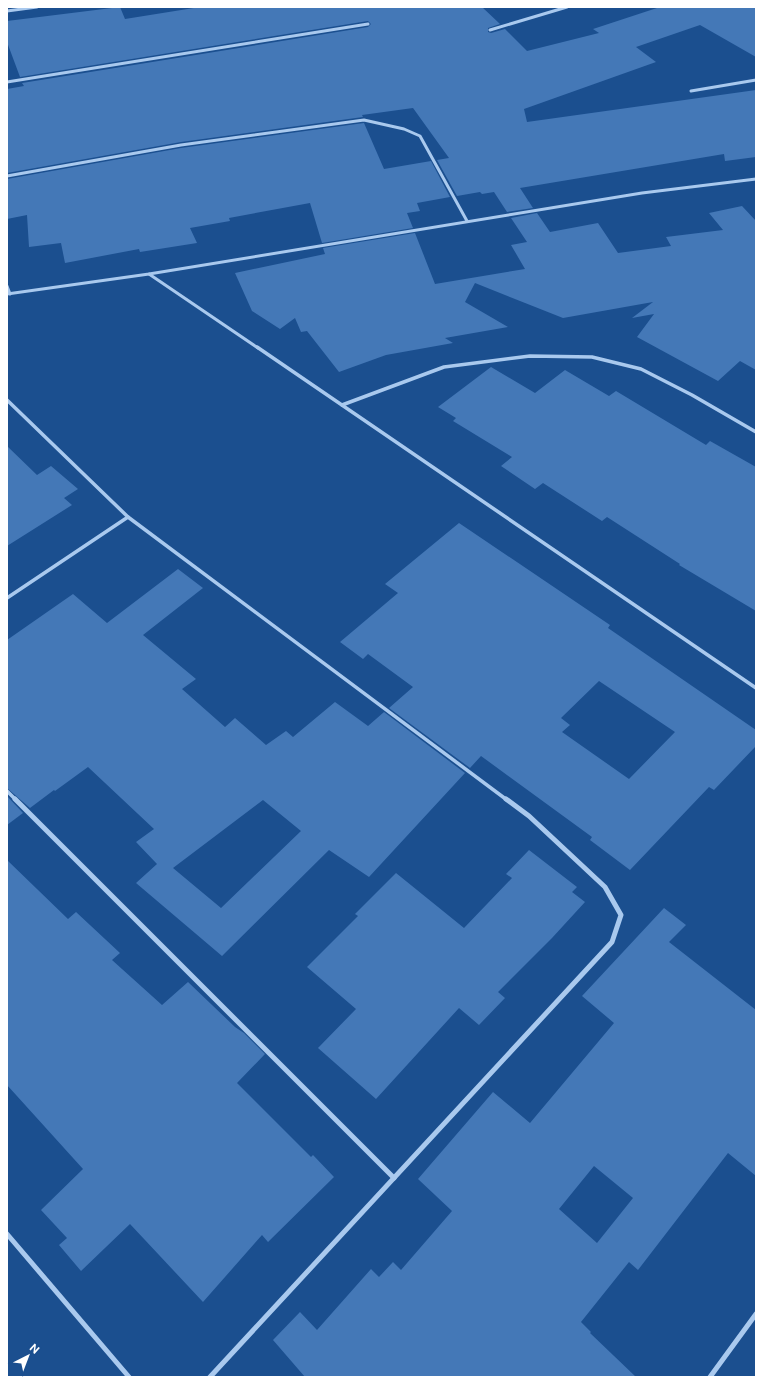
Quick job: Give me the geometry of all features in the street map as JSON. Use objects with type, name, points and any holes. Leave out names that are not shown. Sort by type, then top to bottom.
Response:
[{"type":"street","points":[[7,11],[37,7]]},
{"type":"street","points":[[490,30],[567,7]]},
{"type":"street","points":[[7,82],[368,24]]},
{"type":"street","points":[[691,91],[756,80]]},
{"type":"street","points":[[7,176],[181,145],[364,120],[404,129],[420,136],[466,222]]},
{"type":"street","points":[[7,286],[8,294],[149,274],[642,192],[756,179]]},
{"type":"street","points":[[149,274],[756,688]]},
{"type":"street","points":[[342,406],[444,367],[530,356],[592,357],[641,370],[692,395],[756,432]]},
{"type":"street","points":[[7,400],[128,517],[529,816],[605,887],[621,915],[612,942],[210,1377]]},
{"type":"street","points":[[7,598],[128,517]]},
{"type":"street","points":[[7,791],[394,1178]]},
{"type":"street","points":[[7,1234],[129,1377]]},
{"type":"street","points":[[710,1377],[756,1314]]},
{"type":"building","points":[[120,7],[125,19],[200,7],[482,7],[500,24],[488,28],[488,32],[491,33],[505,29],[527,51],[599,33],[593,29],[660,7],[756,7],[756,57],[700,25],[636,47],[656,62],[524,109],[527,122],[756,90],[756,157],[725,161],[724,154],[520,188],[533,208],[507,212],[494,192],[482,194],[480,192],[457,196],[437,160],[449,158],[413,108],[362,115],[363,117],[181,142],[7,173],[7,89],[24,86],[22,83],[368,27],[371,24],[368,21],[20,77],[7,42],[7,21]]},
{"type":"building","points":[[364,123],[384,169],[431,161],[450,197],[417,203],[420,211],[407,213],[413,228],[322,243],[310,203],[229,218],[230,221],[190,228],[197,243],[140,252],[139,249],[65,263],[61,243],[29,247],[27,215],[7,219],[7,179],[181,148]]},
{"type":"building","points":[[742,206],[756,221],[756,370],[740,361],[718,381],[637,337],[654,314],[632,318],[653,302],[563,318],[475,283],[465,302],[508,327],[445,338],[453,343],[386,355],[339,372],[307,331],[301,332],[295,318],[280,329],[252,311],[235,273],[325,254],[323,248],[415,233],[435,284],[525,269],[511,245],[527,242],[511,218],[537,213],[550,232],[598,223],[618,253],[671,246],[666,237],[723,230],[709,213]]},
{"type":"building","points":[[491,367],[535,393],[565,370],[609,396],[616,391],[706,445],[710,441],[756,467],[756,611],[679,565],[680,564],[607,517],[602,521],[543,483],[535,489],[501,466],[512,457],[453,421],[456,418],[438,407]]},
{"type":"building","points":[[7,446],[37,475],[51,466],[78,489],[64,498],[72,505],[7,546]]},
{"type":"building","points":[[459,523],[610,625],[608,628],[756,730],[756,746],[714,790],[709,787],[630,870],[590,840],[592,837],[481,756],[470,768],[389,708],[413,687],[368,654],[363,659],[340,642],[398,593],[385,584]],"holes":[[[599,681],[675,732],[629,779],[562,732],[570,725],[561,718]]]},
{"type":"building","points":[[178,569],[203,588],[143,635],[196,679],[182,689],[225,727],[235,718],[266,745],[286,731],[293,737],[335,702],[368,726],[384,712],[465,773],[369,877],[329,850],[222,956],[136,883],[157,864],[136,842],[154,829],[88,767],[30,808],[7,788],[7,640],[73,594],[107,623]],"holes":[[[263,800],[301,831],[221,908],[173,868]]]},
{"type":"building","points":[[7,796],[23,813],[7,825]]},
{"type":"building","points":[[529,850],[577,887],[572,892],[585,902],[552,938],[498,992],[505,998],[479,1025],[459,1008],[376,1099],[318,1048],[356,1009],[307,967],[358,916],[355,914],[396,873],[464,928],[512,878],[506,874]]},
{"type":"building","points":[[7,860],[68,919],[76,912],[120,953],[112,960],[162,1005],[188,982],[235,1027],[244,1033],[265,1054],[237,1083],[311,1157],[313,1155],[334,1177],[268,1242],[262,1235],[203,1302],[130,1224],[81,1271],[59,1245],[67,1238],[41,1210],[83,1169],[7,1085]]},
{"type":"building","points":[[664,908],[686,925],[669,942],[756,1010],[756,1176],[728,1153],[638,1270],[629,1262],[581,1322],[591,1332],[590,1333],[636,1377],[305,1377],[273,1340],[300,1312],[317,1330],[371,1269],[379,1277],[393,1262],[401,1270],[452,1211],[418,1179],[493,1092],[530,1123],[614,1023],[582,996]],"holes":[[[594,1166],[633,1198],[597,1243],[559,1209]]]}]
